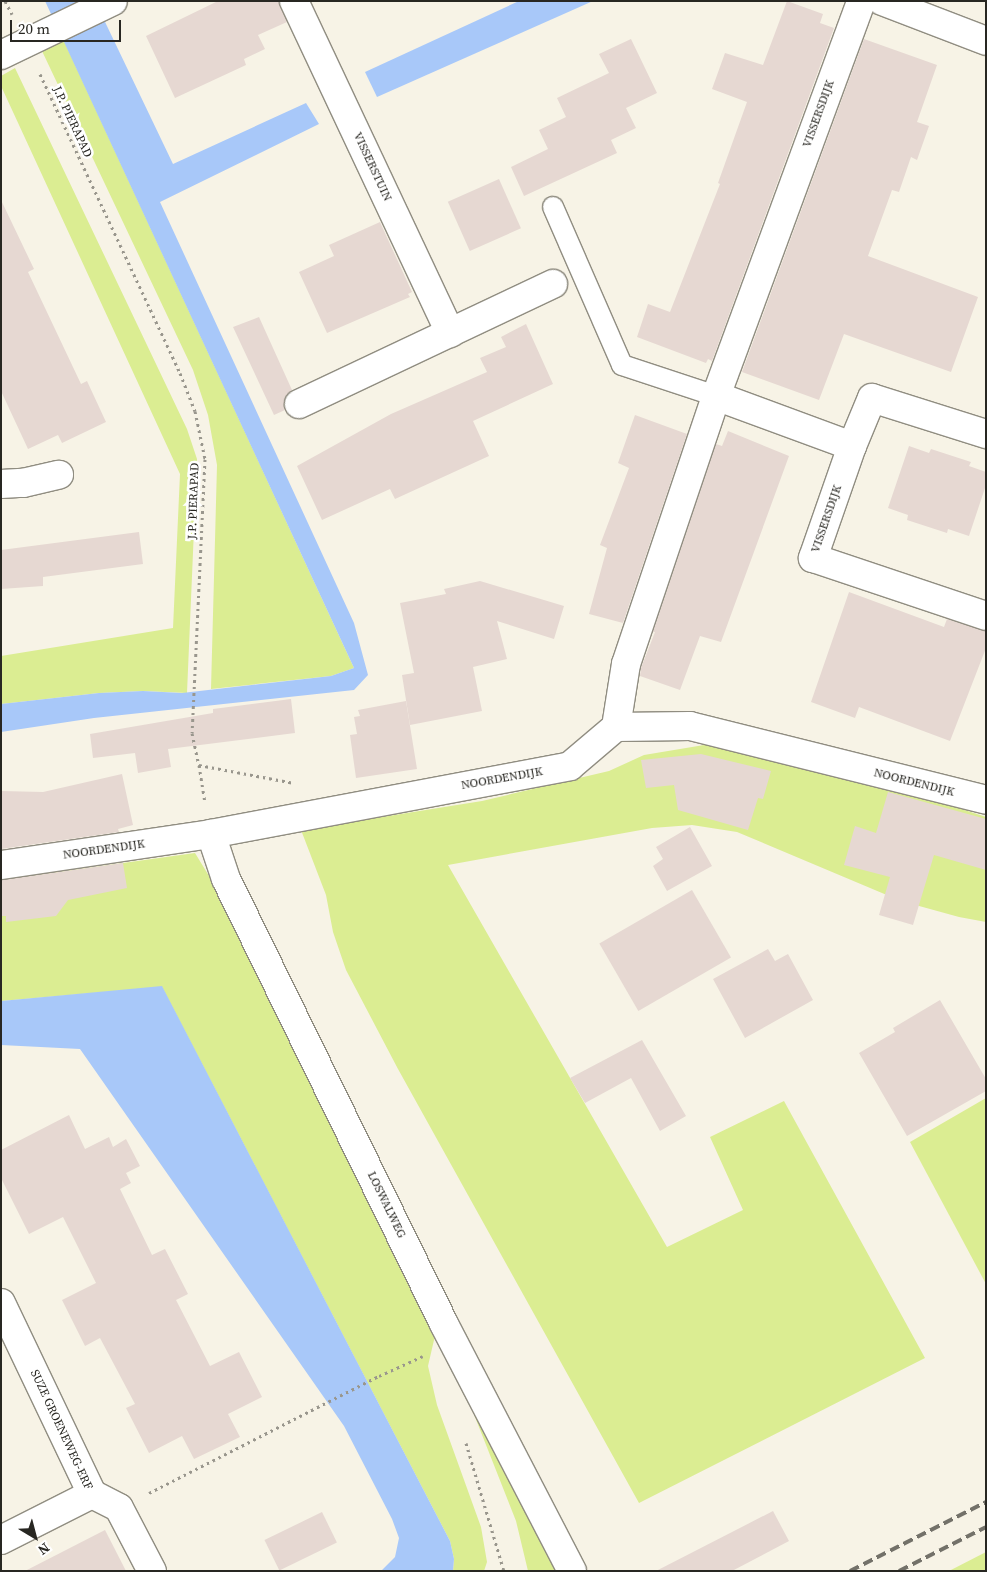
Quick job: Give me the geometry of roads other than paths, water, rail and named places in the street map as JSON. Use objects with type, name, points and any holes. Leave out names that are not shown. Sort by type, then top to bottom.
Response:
[{"type":"street","name":"VISSERSTUIN","points":[[294,1],[450,333]]},
{"type":"street","name":"VISSERSDIJK","points":[[616,727],[626,664],[716,396],[861,1]]},
{"type":"street","points":[[882,1],[986,41]]},
{"type":"street","points":[[1,55],[107,4]]},
{"type":"street","points":[[299,404],[553,284]]},
{"type":"street","points":[[716,396],[852,446],[872,398],[986,434]]},
{"type":"street","name":"VISSERSDIJK","points":[[852,446],[813,558],[986,616]]},
{"type":"street","points":[[1,484],[23,483],[59,475]]},
{"type":"street","name":"NOORDENDIJK","points":[[1,865],[211,834],[570,766],[616,727],[690,726],[986,800]]},
{"type":"street","name":"LOSWALWEG","points":[[211,834],[226,879],[418,1271],[572,1571]]},
{"type":"street","name":"SUZE GROENEWEG-ERF","points":[[1,1303],[92,1494],[1,1540]]},
{"type":"street","points":[[92,1494],[119,1508],[152,1571]]},
{"type":"lane","points":[[552,207],[622,365],[716,396]]},
{"type":"water","points":[[45,1],[95,1],[173,164],[306,103],[319,124],[160,202],[354,623],[368,675],[354,690],[94,718],[1,732],[1,704],[99,693],[143,691],[182,693],[331,676],[354,668]]},
{"type":"water","points":[[519,1],[593,1],[377,97],[365,72]]},
{"type":"water","points":[[162,986],[450,1541],[454,1559],[453,1571],[381,1571],[395,1557],[399,1538],[392,1519],[344,1426],[80,1049],[1,1045],[1,1001]]},
{"type":"railway","points":[[850,1571],[986,1502]]},
{"type":"railway","points":[[899,1571],[986,1527]]}]
